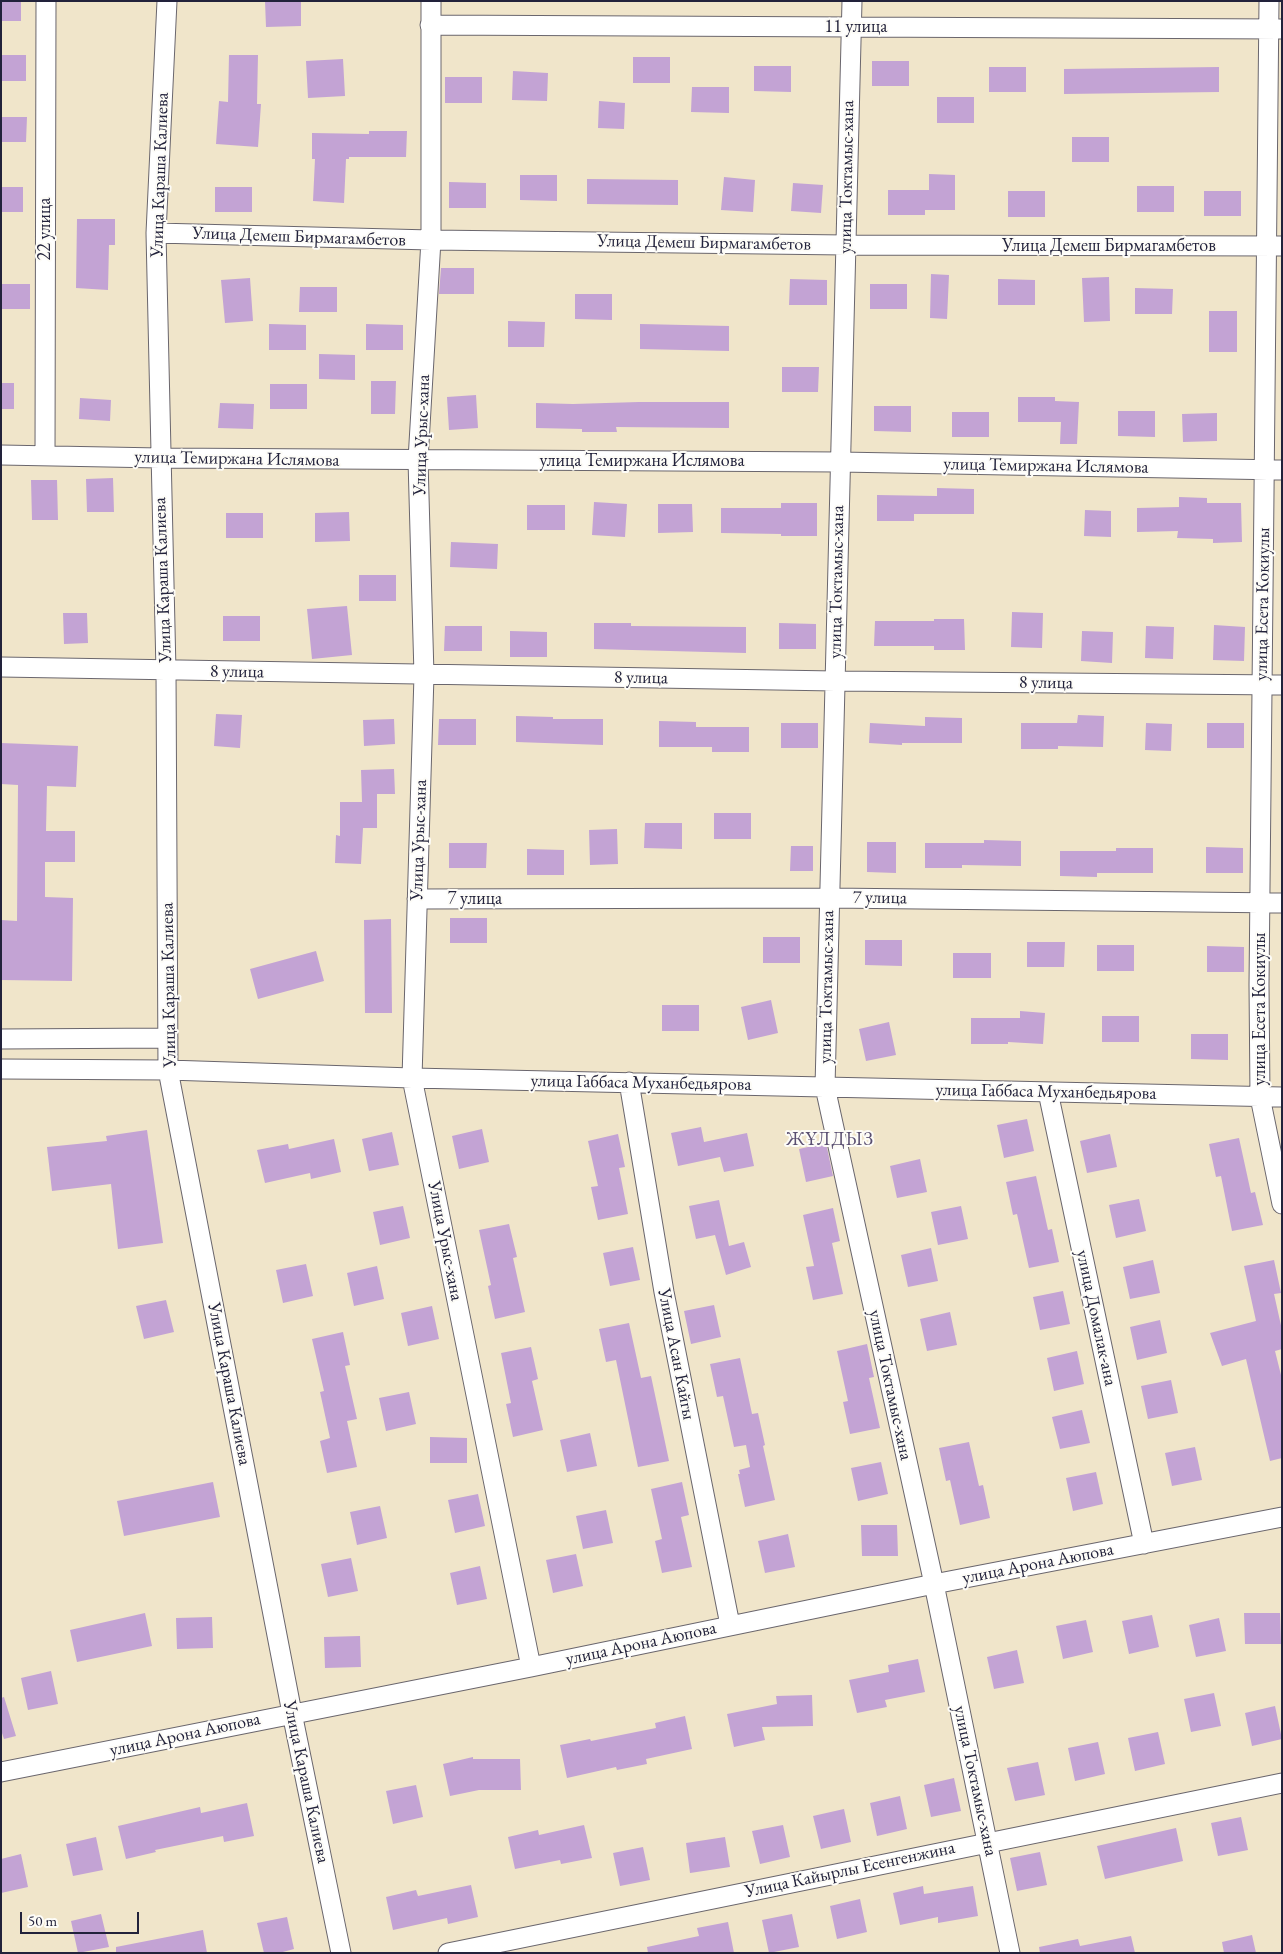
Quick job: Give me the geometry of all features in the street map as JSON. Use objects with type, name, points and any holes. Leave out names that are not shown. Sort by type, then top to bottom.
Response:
[{"type":"street","name":"22 улица","points":[[45,456],[46,1]]},
{"type":"street","name":"Улица Караша Калиева","points":[[167,1],[156,233],[166,671],[168,1070],[292,1713],[341,1953]]},
{"type":"street","name":"Улица Урыс-хана","points":[[431,1],[431,240],[418,460],[424,674],[412,1078],[531,1667]]},
{"type":"street","name":"улица Токтамыс-хана","points":[[852,1],[825,1087],[934,1584],[1010,1953]]},
{"type":"street","name":"улица Есета Кокиулы","points":[[1269,1],[1275,29],[1273,470],[1262,685],[1260,1097],[1282,1204]]},
{"type":"street","name":"11 улица","points":[[430,25],[1275,29]]},
{"type":"street","name":"Улица Демеш Бирмагамбетов","points":[[156,233],[431,240],[846,245],[1274,246]]},
{"type":"street","name":"улица Темиржана Ислямова","points":[[1,455],[160,458],[840,462],[1273,470]]},
{"type":"street","name":"8 улица","points":[[1,667],[835,681],[1282,685]]},
{"type":"street","name":"7 улица","points":[[417,900],[830,898],[1282,903]]},
{"type":"street","points":[[1,1039],[168,1038]]},
{"type":"street","name":"улица Габбаса Муханбедьярова","points":[[1,1069],[168,1070],[412,1078],[1282,1097]]},
{"type":"street","name":"Улица Асан Кайгы","points":[[629,1082],[664,1292],[730,1625]]},
{"type":"street","name":"улица Домалак-ана","points":[[1048,1092],[1144,1544]]},
{"type":"street","name":"улица Арона Аюпова","points":[[1,1772],[531,1667],[934,1584],[1282,1517]]},
{"type":"street","name":"Улица Кайырлы Есенгенжина","points":[[448,1953],[988,1841],[1282,1783]]},
{"type":"building","points":[[1,1],[21,1],[21,21],[1,21]]},
{"type":"building","points":[[265,1],[301,1],[301,26],[266,27]]},
{"type":"building","points":[[1,55],[26,55],[26,81],[1,81]]},
{"type":"building","points":[[229,55],[258,55],[257,104],[261,104],[258,147],[216,144],[219,101],[228,102]]},
{"type":"building","points":[[633,57],[670,57],[670,83],[633,83]]},
{"type":"building","points":[[343,59],[345,96],[308,98],[306,61]]},
{"type":"building","points":[[872,61],[909,61],[909,86],[872,86]]},
{"type":"building","points":[[754,66],[791,66],[791,92],[754,91]]},
{"type":"building","points":[[989,67],[1026,67],[1026,92],[989,92]]},
{"type":"building","points":[[1219,67],[1219,92],[1064,94],[1064,69]]},
{"type":"building","points":[[513,71],[548,73],[547,101],[512,100]]},
{"type":"building","points":[[445,77],[482,77],[482,103],[445,103]]},
{"type":"building","points":[[692,87],[729,87],[729,113],[691,112]]},
{"type":"building","points":[[937,97],[974,97],[974,123],[937,123]]},
{"type":"building","points":[[599,101],[625,103],[624,129],[598,128]]},
{"type":"building","points":[[1,117],[27,117],[26,142],[1,142]]},
{"type":"building","points":[[369,131],[407,131],[406,157],[349,157],[349,159],[346,159],[344,203],[313,201],[315,159],[312,159],[312,133],[369,134]]},
{"type":"building","points":[[1072,137],[1109,137],[1109,162],[1072,162]]},
{"type":"building","points":[[929,174],[955,175],[955,210],[925,210],[925,215],[888,215],[888,190],[929,190]]},
{"type":"building","points":[[520,175],[557,175],[557,201],[520,200]]},
{"type":"building","points":[[724,177],[755,180],[753,212],[721,210]]},
{"type":"building","points":[[587,179],[678,180],[678,205],[587,204]]},
{"type":"building","points":[[449,182],[486,183],[486,208],[449,208]]},
{"type":"building","points":[[793,183],[823,185],[821,213],[791,211]]},
{"type":"building","points":[[1137,186],[1174,186],[1174,212],[1137,212]]},
{"type":"building","points":[[1,187],[23,187],[23,212],[1,212]]},
{"type":"building","points":[[215,187],[252,187],[252,212],[215,212]]},
{"type":"building","points":[[1008,191],[1045,191],[1045,217],[1008,217]]},
{"type":"building","points":[[1204,191],[1241,191],[1241,216],[1204,216]]},
{"type":"building","points":[[77,219],[115,219],[115,245],[109,245],[108,290],[76,288]]},
{"type":"building","points":[[441,268],[474,268],[474,294],[439,294]]},
{"type":"building","points":[[931,274],[949,275],[947,319],[930,318]]},
{"type":"building","points":[[1109,277],[1110,321],[1084,322],[1082,278]]},
{"type":"building","points":[[250,278],[253,321],[225,323],[221,280]]},
{"type":"building","points":[[790,279],[827,280],[827,305],[789,305]]},
{"type":"building","points":[[998,279],[1035,280],[1035,305],[998,305]]},
{"type":"building","points":[[1,284],[30,284],[30,309],[1,309]]},
{"type":"building","points":[[870,284],[907,284],[907,309],[870,309]]},
{"type":"building","points":[[300,287],[337,287],[337,312],[299,312]]},
{"type":"building","points":[[1135,288],[1173,289],[1172,314],[1135,314]]},
{"type":"building","points":[[575,294],[612,294],[612,320],[575,319]]},
{"type":"building","points":[[1209,311],[1237,311],[1237,352],[1209,352]]},
{"type":"building","points":[[508,321],[545,322],[544,347],[508,347]]},
{"type":"building","points":[[269,324],[306,325],[306,350],[269,350]]},
{"type":"building","points":[[366,324],[403,325],[403,350],[366,350]]},
{"type":"building","points":[[640,324],[729,326],[729,351],[640,349]]},
{"type":"building","points":[[319,354],[355,355],[355,380],[319,379]]},
{"type":"building","points":[[782,367],[819,367],[818,392],[782,392]]},
{"type":"building","points":[[371,381],[396,381],[395,414],[371,414]]},
{"type":"building","points":[[1,383],[14,383],[14,409],[1,409]]},
{"type":"building","points":[[270,384],[307,384],[307,409],[270,409]]},
{"type":"building","points":[[476,395],[478,428],[449,430],[447,397]]},
{"type":"building","points":[[1018,397],[1055,397],[1055,401],[1079,402],[1077,444],[1060,444],[1061,422],[1018,422]]},
{"type":"building","points":[[80,398],[111,400],[110,421],[79,419]]},
{"type":"building","points":[[729,402],[729,428],[616,427],[617,432],[582,432],[582,429],[536,428],[536,403]]},
{"type":"building","points":[[220,403],[254,404],[253,429],[218,428]]},
{"type":"building","points":[[874,406],[911,406],[911,432],[874,431]]},
{"type":"building","points":[[1118,411],[1155,411],[1155,437],[1118,436]]},
{"type":"building","points":[[952,412],[989,412],[989,437],[952,437]]},
{"type":"building","points":[[1217,413],[1217,441],[1183,442],[1182,414]]},
{"type":"building","points":[[113,478],[114,512],[87,512],[86,479]]},
{"type":"building","points":[[31,480],[57,480],[58,520],[32,520]]},
{"type":"building","points":[[937,488],[974,489],[974,514],[914,514],[914,521],[877,521],[877,495],[937,496]]},
{"type":"building","points":[[1179,497],[1207,498],[1207,503],[1241,503],[1242,542],[1213,543],[1213,539],[1177,538],[1178,531],[1137,532],[1137,508],[1179,507]]},
{"type":"building","points":[[594,502],[627,504],[625,537],[592,535]]},
{"type":"building","points":[[781,503],[817,503],[817,536],[721,533],[721,508],[781,508]]},
{"type":"building","points":[[658,504],[692,504],[693,532],[658,533]]},
{"type":"building","points":[[527,505],[565,505],[565,530],[527,530]]},
{"type":"building","points":[[1085,510],[1111,511],[1111,537],[1084,536]]},
{"type":"building","points":[[349,512],[350,541],[315,542],[315,513]]},
{"type":"building","points":[[226,513],[263,513],[263,538],[226,538]]},
{"type":"building","points":[[451,542],[498,544],[497,569],[450,567]]},
{"type":"building","points":[[359,575],[396,575],[396,601],[359,601]]},
{"type":"building","points":[[347,606],[352,655],[312,659],[307,609]]},
{"type":"building","points":[[1012,612],[1043,613],[1042,648],[1011,647]]},
{"type":"building","points":[[63,613],[87,613],[88,643],[64,644]]},
{"type":"building","points":[[223,616],[260,616],[260,641],[223,641]]},
{"type":"building","points":[[934,619],[964,619],[965,650],[934,650],[934,646],[874,646],[875,621],[934,621]]},
{"type":"building","points":[[594,623],[631,623],[631,626],[746,627],[746,653],[594,649]]},
{"type":"building","points":[[779,623],[816,624],[816,649],[779,649]]},
{"type":"building","points":[[1214,625],[1245,627],[1244,661],[1213,660]]},
{"type":"building","points":[[445,626],[482,626],[482,651],[444,651]]},
{"type":"building","points":[[1146,626],[1174,627],[1173,659],[1145,658]]},
{"type":"building","points":[[510,631],[547,632],[547,657],[510,657]]},
{"type":"building","points":[[1082,631],[1113,632],[1112,663],[1081,661]]},
{"type":"building","points":[[216,714],[242,715],[240,748],[214,746]]},
{"type":"building","points":[[1078,715],[1104,716],[1103,747],[1058,746],[1058,749],[1021,749],[1021,723],[1077,723]]},
{"type":"building","points":[[516,716],[553,717],[553,719],[603,719],[603,745],[516,742]]},
{"type":"building","points":[[925,717],[962,718],[962,743],[902,743],[902,745],[869,743],[870,723],[925,726]]},
{"type":"building","points":[[394,719],[395,744],[364,746],[363,720]]},
{"type":"building","points":[[439,719],[476,719],[476,745],[438,745]]},
{"type":"building","points":[[659,721],[696,722],[696,727],[749,727],[749,752],[712,752],[712,747],[659,747]]},
{"type":"building","points":[[781,723],[818,723],[818,748],[781,748]]},
{"type":"building","points":[[1146,723],[1172,724],[1171,751],[1145,750]]},
{"type":"building","points":[[1207,723],[1244,723],[1244,748],[1207,748]]},
{"type":"building","points":[[1,743],[78,746],[76,787],[47,786],[46,831],[75,831],[75,862],[45,862],[45,897],[73,898],[72,981],[1,980],[1,920],[17,921],[18,785],[1,784]]},
{"type":"building","points":[[394,769],[395,794],[377,794],[377,828],[363,828],[361,864],[335,863],[336,835],[340,836],[340,802],[362,802],[361,770]]},
{"type":"building","points":[[714,813],[751,813],[751,839],[714,839]]},
{"type":"building","points":[[645,823],[682,823],[682,849],[644,848]]},
{"type":"building","points":[[617,829],[618,864],[590,865],[589,830]]},
{"type":"building","points":[[984,840],[1021,841],[1021,866],[962,865],[962,868],[925,868],[925,843],[984,843]]},
{"type":"building","points":[[867,842],[896,842],[896,873],[867,872]]},
{"type":"building","points":[[449,843],[487,843],[486,868],[449,868]]},
{"type":"building","points":[[791,846],[813,846],[813,871],[790,871]]},
{"type":"building","points":[[1206,847],[1243,848],[1243,873],[1206,873]]},
{"type":"building","points":[[1116,848],[1153,848],[1153,873],[1097,873],[1097,877],[1060,876],[1060,851],[1116,851]]},
{"type":"building","points":[[527,849],[564,850],[564,875],[527,875]]},
{"type":"building","points":[[450,918],[487,918],[487,943],[450,943]]},
{"type":"building","points":[[391,919],[392,1013],[365,1013],[364,920]]},
{"type":"building","points":[[763,937],[800,937],[800,963],[763,963]]},
{"type":"building","points":[[865,940],[902,940],[902,966],[865,965]]},
{"type":"building","points":[[1027,942],[1065,942],[1064,967],[1027,967]]},
{"type":"building","points":[[1097,945],[1134,945],[1134,971],[1097,971]]},
{"type":"building","points":[[1207,946],[1244,947],[1244,972],[1207,972]]},
{"type":"building","points":[[316,951],[324,981],[258,999],[250,969]]},
{"type":"building","points":[[953,953],[991,953],[991,978],[953,978]]},
{"type":"building","points":[[771,1000],[778,1033],[748,1040],[741,1007]]},
{"type":"building","points":[[662,1005],[699,1005],[699,1031],[662,1031]]},
{"type":"building","points":[[1020,1011],[1045,1013],[1043,1044],[1008,1042],[1008,1044],[971,1044],[971,1018],[1020,1018]]},
{"type":"building","points":[[1102,1016],[1139,1016],[1139,1042],[1102,1042]]},
{"type":"building","points":[[889,1022],[896,1055],[866,1061],[859,1029]]},
{"type":"building","points":[[1191,1034],[1228,1034],[1228,1060],[1191,1059]]},
{"type":"building","points":[[1027,1119],[1034,1151],[1004,1158],[997,1125]]},
{"type":"building","points":[[701,1127],[704,1142],[747,1133],[754,1166],[724,1172],[720,1157],[678,1166],[671,1133]]},
{"type":"building","points":[[482,1129],[489,1162],[459,1169],[452,1136]]},
{"type":"building","points":[[147,1130],[163,1243],[118,1249],[111,1184],[52,1191],[47,1147],[107,1141],[106,1136]]},
{"type":"building","points":[[392,1132],[399,1165],[369,1171],[362,1139]]},
{"type":"building","points":[[618,1134],[625,1167],[619,1168],[628,1214],[598,1220],[591,1187],[598,1186],[588,1141]]},
{"type":"building","points":[[1110,1134],[1117,1167],[1087,1173],[1080,1141]]},
{"type":"building","points":[[1239,1138],[1251,1193],[1255,1192],[1263,1225],[1232,1231],[1221,1176],[1216,1177],[1209,1144]]},
{"type":"building","points":[[334,1139],[341,1172],[311,1179],[310,1173],[265,1183],[257,1150],[288,1144],[289,1149]]},
{"type":"building","points":[[826,1143],[833,1176],[806,1182],[799,1149]]},
{"type":"building","points":[[920,1159],[927,1192],[897,1198],[890,1166]]},
{"type":"building","points":[[1036,1176],[1048,1230],[1052,1229],[1059,1262],[1029,1268],[1017,1214],[1013,1215],[1006,1182]]},
{"type":"building","points":[[1139,1199],[1146,1231],[1116,1238],[1109,1205]]},
{"type":"building","points":[[719,1200],[729,1246],[744,1242],[751,1267],[726,1275],[715,1235],[696,1239],[689,1206]]},
{"type":"building","points":[[403,1206],[410,1238],[380,1245],[373,1212]]},
{"type":"building","points":[[961,1206],[968,1239],[938,1245],[931,1212]]},
{"type":"building","points":[[833,1208],[840,1241],[832,1243],[843,1294],[813,1300],[806,1267],[814,1266],[803,1215]]},
{"type":"building","points":[[509,1224],[517,1257],[513,1258],[525,1312],[495,1319],[488,1286],[491,1285],[479,1230]]},
{"type":"building","points":[[633,1247],[640,1280],[610,1286],[603,1253]]},
{"type":"building","points":[[931,1248],[938,1281],[908,1287],[901,1255]]},
{"type":"building","points":[[1153,1260],[1160,1293],[1130,1299],[1123,1267]]},
{"type":"building","points":[[1274,1260],[1281,1293],[1274,1294],[1282,1330],[1282,1349],[1275,1351],[1282,1379],[1282,1458],[1270,1461],[1246,1359],[1222,1366],[1210,1333],[1256,1321],[1244,1266]]},
{"type":"building","points":[[306,1264],[313,1296],[283,1303],[276,1270]]},
{"type":"building","points":[[377,1266],[384,1299],[354,1306],[347,1273]]},
{"type":"building","points":[[1063,1291],[1070,1324],[1040,1330],[1033,1297]]},
{"type":"building","points":[[166,1300],[174,1332],[144,1339],[136,1306]]},
{"type":"building","points":[[714,1305],[721,1337],[691,1344],[684,1311]]},
{"type":"building","points":[[432,1306],[439,1339],[408,1346],[401,1313]]},
{"type":"building","points":[[950,1312],[957,1345],[927,1351],[920,1319]]},
{"type":"building","points":[[1160,1320],[1167,1353],[1137,1360],[1130,1327]]},
{"type":"building","points":[[629,1323],[641,1378],[651,1376],[669,1461],[638,1467],[616,1360],[606,1362],[599,1329]]},
{"type":"building","points":[[343,1332],[350,1365],[345,1366],[357,1419],[347,1421],[357,1467],[327,1473],[320,1441],[330,1438],[320,1392],[324,1391],[312,1339]]},
{"type":"building","points":[[867,1344],[874,1377],[869,1378],[880,1428],[850,1434],[843,1402],[848,1401],[837,1351]]},
{"type":"building","points":[[531,1347],[538,1379],[532,1381],[543,1430],[513,1437],[506,1404],[511,1403],[501,1353]]},
{"type":"building","points":[[1077,1351],[1084,1384],[1054,1391],[1047,1358]]},
{"type":"building","points":[[740,1358],[752,1414],[758,1413],[775,1500],[745,1507],[738,1474],[740,1474],[739,1470],[750,1467],[746,1445],[734,1447],[723,1396],[717,1397],[710,1364]]},
{"type":"building","points":[[1171,1380],[1178,1413],[1148,1419],[1141,1386]]},
{"type":"building","points":[[409,1392],[416,1424],[386,1431],[379,1398]]},
{"type":"building","points":[[1082,1410],[1090,1443],[1060,1449],[1052,1417]]},
{"type":"building","points":[[590,1433],[597,1466],[567,1472],[560,1440]]},
{"type":"building","points":[[430,1437],[467,1438],[467,1463],[430,1463]]},
{"type":"building","points":[[969,1442],[979,1486],[983,1485],[990,1518],[960,1525],[950,1480],[946,1481],[939,1448]]},
{"type":"building","points":[[1195,1447],[1202,1480],[1172,1486],[1165,1453]]},
{"type":"building","points":[[881,1462],[888,1494],[858,1501],[851,1468]]},
{"type":"building","points":[[1096,1472],[1103,1504],[1073,1511],[1066,1478]]},
{"type":"building","points":[[213,1482],[220,1517],[124,1536],[117,1501]]},
{"type":"building","points":[[682,1482],[689,1515],[681,1517],[692,1567],[662,1573],[655,1541],[662,1539],[651,1489]]},
{"type":"building","points":[[478,1494],[485,1526],[455,1533],[448,1500]]},
{"type":"building","points":[[380,1506],[387,1538],[357,1545],[350,1512]]},
{"type":"building","points":[[606,1510],[613,1543],[583,1549],[576,1516]]},
{"type":"building","points":[[861,1525],[897,1525],[898,1556],[862,1556]]},
{"type":"building","points":[[788,1534],[795,1567],[765,1573],[758,1541]]},
{"type":"building","points":[[576,1554],[583,1586],[553,1593],[546,1560]]},
{"type":"building","points":[[351,1558],[358,1591],[328,1597],[321,1564]]},
{"type":"building","points":[[480,1566],[487,1599],[457,1605],[450,1573]]},
{"type":"building","points":[[145,1613],[152,1646],[77,1662],[70,1630]]},
{"type":"building","points":[[1244,1613],[1280,1613],[1281,1644],[1245,1644]]},
{"type":"building","points":[[1152,1615],[1159,1647],[1129,1654],[1122,1621]]},
{"type":"building","points":[[212,1617],[213,1648],[177,1649],[176,1618]]},
{"type":"building","points":[[1219,1618],[1226,1651],[1196,1657],[1189,1625]]},
{"type":"building","points":[[1086,1620],[1093,1652],[1063,1659],[1056,1626]]},
{"type":"building","points":[[360,1636],[361,1667],[325,1668],[324,1637]]},
{"type":"building","points":[[1017,1650],[1024,1683],[994,1689],[987,1657]]},
{"type":"building","points":[[918,1659],[925,1692],[885,1700],[887,1707],[857,1713],[849,1680],[889,1672],[888,1665]]},
{"type":"building","points":[[51,1671],[58,1704],[28,1710],[21,1678]]},
{"type":"building","points":[[1214,1693],[1221,1726],[1191,1732],[1184,1699]]},
{"type":"building","points":[[812,1695],[813,1726],[762,1727],[765,1740],[734,1747],[727,1714],[777,1704],[776,1696]]},
{"type":"building","points":[[4,1697],[16,1736],[4,1739],[1,1730],[1,1698]]},
{"type":"building","points":[[1275,1706],[1282,1739],[1252,1746],[1245,1713]]},
{"type":"building","points":[[685,1716],[692,1749],[646,1759],[647,1764],[617,1770],[616,1767],[567,1778],[560,1745],[656,1728],[655,1723]]},
{"type":"building","points":[[1158,1732],[1165,1764],[1135,1771],[1128,1738]]},
{"type":"building","points":[[1098,1742],[1105,1774],[1075,1781],[1068,1748]]},
{"type":"building","points":[[473,1757],[473,1759],[520,1759],[521,1790],[479,1790],[450,1796],[443,1764]]},
{"type":"building","points":[[1038,1762],[1045,1795],[1015,1801],[1007,1768]]},
{"type":"building","points":[[954,1778],[961,1811],[931,1817],[924,1785]]},
{"type":"building","points":[[416,1785],[423,1817],[393,1824],[386,1791]]},
{"type":"building","points":[[900,1796],[907,1829],[877,1836],[870,1803]]},
{"type":"building","points":[[247,1803],[254,1836],[224,1842],[223,1836],[155,1850],[156,1852],[126,1859],[118,1826],[200,1807],[201,1813]]},
{"type":"building","points":[[844,1809],[851,1842],[821,1849],[813,1816]]},
{"type":"building","points":[[1241,1817],[1248,1850],[1218,1856],[1211,1823]]},
{"type":"building","points":[[584,1825],[592,1858],[561,1864],[560,1860],[515,1869],[508,1837],[538,1830],[539,1835]]},
{"type":"building","points":[[783,1825],[790,1857],[760,1864],[752,1831]]},
{"type":"building","points":[[1176,1828],[1183,1861],[1105,1879],[1097,1846]]},
{"type":"building","points":[[96,1837],[103,1870],[73,1876],[66,1844]]},
{"type":"building","points":[[725,1837],[730,1867],[690,1873],[686,1843]]},
{"type":"building","points":[[643,1847],[650,1880],[620,1886],[613,1853]]},
{"type":"building","points":[[1040,1852],[1047,1885],[1017,1891],[1010,1858]]},
{"type":"building","points":[[21,1854],[28,1887],[1,1893],[1,1859]]},
{"type":"building","points":[[471,1885],[478,1917],[448,1924],[447,1918],[393,1930],[386,1897],[416,1890],[418,1896]]},
{"type":"building","points":[[923,1886],[924,1894],[973,1886],[978,1916],[938,1923],[938,1917],[900,1925],[893,1893]]},
{"type":"building","points":[[860,1899],[867,1932],[837,1939],[830,1906]]},
{"type":"building","points":[[101,1914],[109,1947],[78,1953],[71,1921]]},
{"type":"building","points":[[792,1914],[799,1947],[769,1953],[762,1920]]},
{"type":"building","points":[[287,1917],[294,1949],[279,1953],[264,1953],[257,1923]]},
{"type":"building","points":[[728,1922],[734,1953],[648,1953],[647,1947],[699,1936],[697,1928]]},
{"type":"building","points":[[203,1930],[207,1953],[116,1953],[116,1947]]},
{"type":"building","points":[[1252,1935],[1256,1953],[1224,1953],[1222,1942]]},
{"type":"building","points":[[1131,1936],[1135,1953],[1040,1953],[1039,1947],[1078,1939],[1080,1946]]},
{"type":"district","name":"ЖҰЛДЫЗ","points":[[830,1140]]}]
